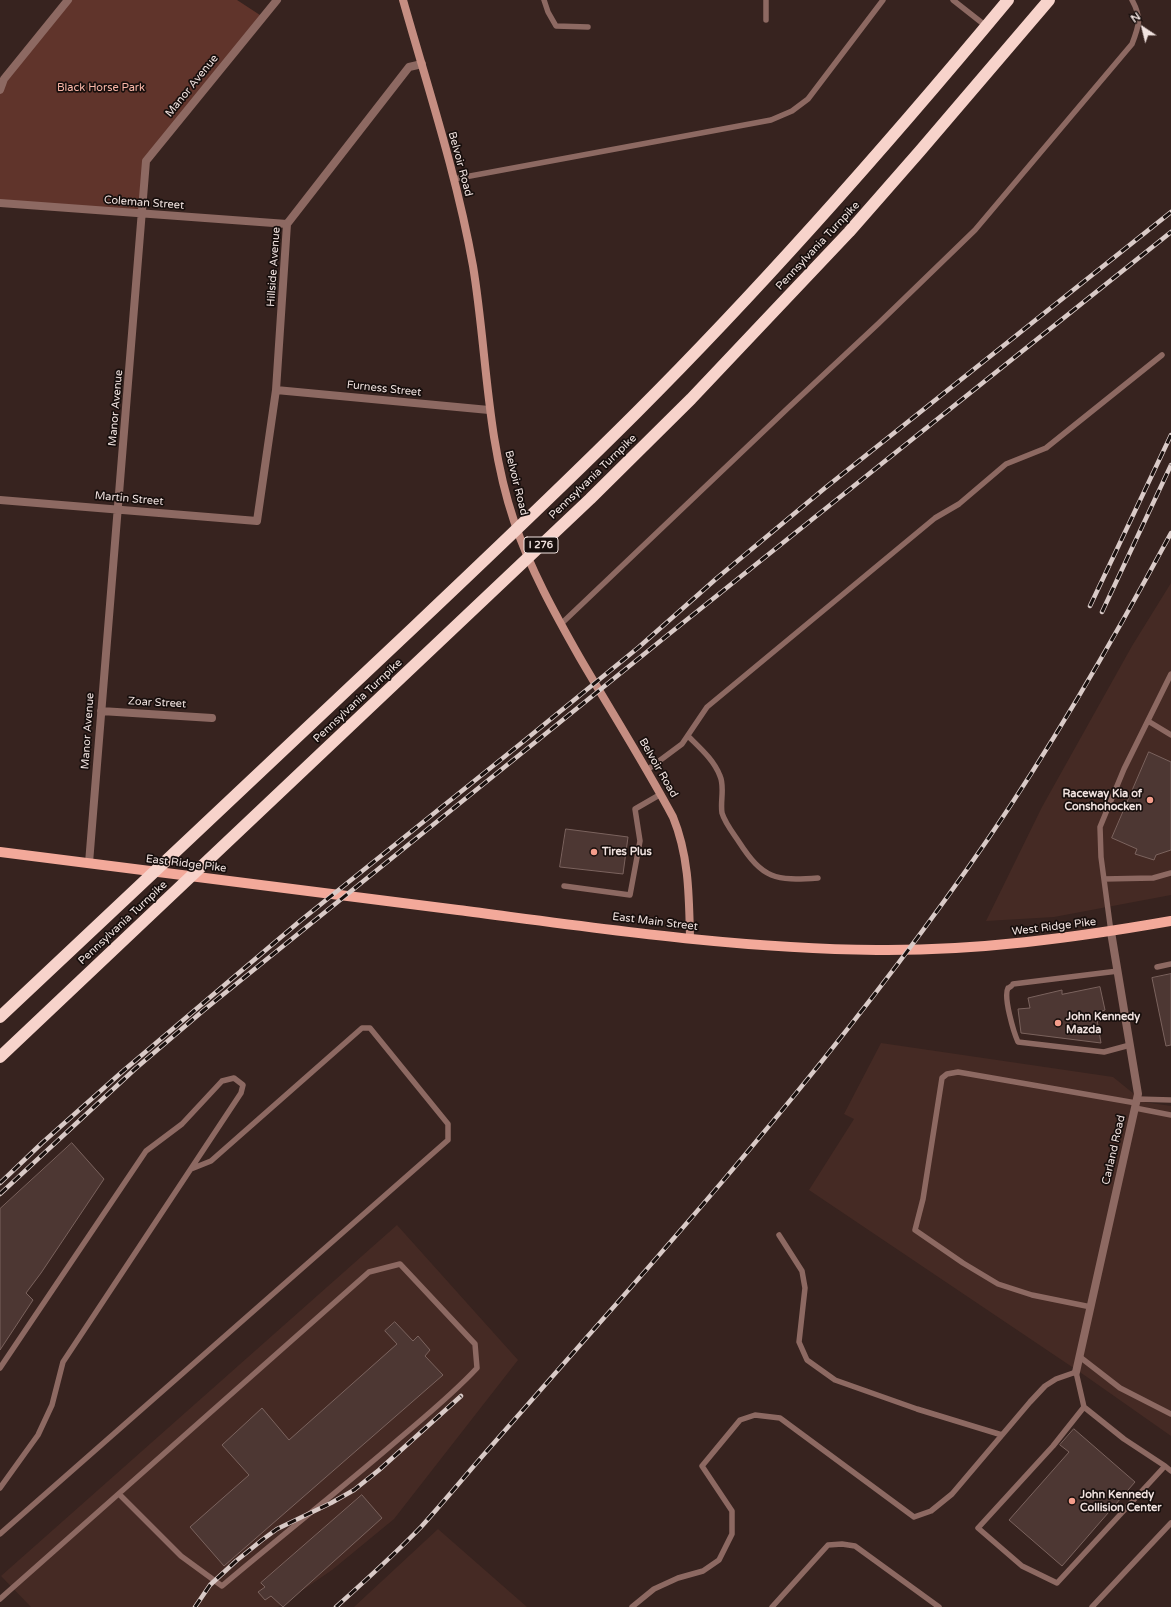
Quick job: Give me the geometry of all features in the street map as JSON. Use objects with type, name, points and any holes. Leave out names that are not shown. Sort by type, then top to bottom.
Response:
[{"type":"highway","name":"Pennsylvania Turnpike","points":[[0,1017],[451,592],[639,410],[793,248],[1008,0]]},
{"type":"highway","name":"Pennsylvania Turnpike","points":[[0,1057],[590,500],[691,399],[849,232],[925,146],[1049,0]]},
{"type":"main road","name":"East Ridge Pike","points":[[0,852],[370,899]]},
{"type":"main road","name":"East Main Street","points":[[370,899],[690,938],[794,947],[875,950],[939,949]]},
{"type":"main road","name":"West Ridge Pike","points":[[939,949],[1043,941],[1111,932],[1171,921]]},
{"type":"street","points":[[0,90],[4,79],[68,0]]},
{"type":"street","name":"Manor Avenue","points":[[89,864],[143,214],[146,161],[276,0]]},
{"type":"street","name":"Belvoir Road","points":[[403,0],[454,179],[465,227],[479,311],[489,410],[506,495],[521,541],[544,592],[588,671],[661,794],[680,834],[688,876],[690,938]]},
{"type":"street","name":"Hillside Avenue","points":[[257,521],[276,390],[287,224],[409,67],[422,64]]},
{"type":"street","name":"Coleman Street","points":[[0,203],[287,224]]},
{"type":"street","name":"Furness Street","points":[[276,390],[489,410]]},
{"type":"street","name":"Martin Street","points":[[0,500],[257,521]]},
{"type":"street","name":"Zoar Street","points":[[101,711],[212,718]]},
{"type":"street","name":"Carland Road","points":[[1076,1372],[1138,1094],[1111,932]]},
{"type":"lane","points":[[544,0],[548,12],[556,26],[588,27]]},
{"type":"lane","points":[[766,0],[766,20]]},
{"type":"lane","points":[[454,179],[771,120],[792,111],[808,99],[883,0]]},
{"type":"lane","points":[[953,0],[986,26]]},
{"type":"lane","points":[[561,624],[878,324],[975,230],[1132,44],[1139,27],[1139,18],[1132,0]]},
{"type":"lane","points":[[647,770],[682,744],[707,707],[935,518],[959,504],[1006,464],[1046,448],[1162,355]]},
{"type":"lane","points":[[1111,932],[1101,857],[1100,827],[1111,797],[1171,674]]},
{"type":"lane","points":[[1148,721],[1171,735]]},
{"type":"lane","points":[[688,736],[702,750],[717,769],[721,778],[723,814],[733,833],[755,864],[761,870],[781,879],[792,880],[818,878]]},
{"type":"lane","points":[[564,886],[630,895],[640,841],[635,809],[661,794]]},
{"type":"lane","points":[[1104,879],[1153,878],[1171,873]]},
{"type":"lane","points":[[1157,967],[1171,964]]},
{"type":"lane","points":[[1118,971],[1013,984],[1008,988],[1007,992],[1010,1019],[1018,1042],[1104,1052],[1130,1045]]},
{"type":"lane","points":[[0,1534],[448,1140],[448,1124],[370,1028],[362,1028],[211,1161],[191,1169]]},
{"type":"lane","points":[[1091,1307],[1032,1295],[998,1284],[963,1264],[915,1230],[923,1199],[942,1078],[948,1074],[958,1072],[1136,1103],[1171,1115]]},
{"type":"lane","points":[[0,1368],[146,1151],[182,1124],[222,1081],[234,1078],[243,1085],[241,1093],[63,1362],[52,1405],[38,1434],[0,1488]]},
{"type":"lane","points":[[1136,1103],[1171,1100]]},
{"type":"lane","points":[[779,1235],[802,1271],[805,1288],[799,1342],[808,1360],[835,1380],[917,1409],[1002,1435]]},
{"type":"lane","points":[[0,1599],[369,1272],[400,1264],[475,1344],[477,1368],[456,1390],[354,1478],[222,1586],[182,1556],[119,1494]]},
{"type":"lane","points":[[1080,1357],[1120,1388],[1171,1414]]},
{"type":"lane","points":[[632,1607],[654,1589],[678,1578],[703,1571],[718,1560],[732,1534],[732,1511],[702,1466],[740,1420],[755,1415],[780,1418],[914,1518],[931,1511],[952,1494],[1045,1386],[1056,1379],[1076,1372],[1084,1407],[1124,1439],[1171,1471]]},
{"type":"lane","points":[[1084,1407],[1052,1446],[978,1528],[1022,1566],[1057,1583],[1165,1466]]},
{"type":"lane","points":[[1092,1607],[1171,1523]]},
{"type":"lane","points":[[772,1607],[828,1545],[842,1544],[855,1546],[939,1607]]},
{"type":"shaded area","points":[[1171,583],[1171,895],[1054,917],[986,921],[1042,807],[1132,646]]},
{"type":"shaded area","points":[[881,1043],[1113,1077],[1144,1102],[1171,1106],[1171,1436],[1087,1377],[809,1190],[854,1119],[844,1114]]},
{"type":"shaded area","points":[[397,1225],[518,1360],[394,1519],[332,1570],[278,1607],[31,1607],[1,1576]]},
{"type":"shaded area","points":[[438,1529],[527,1607],[354,1607]]},
{"type":"green space","name":"Black Horse Park","points":[[68,0],[237,0],[263,17],[146,161],[143,213],[0,203],[0,90]]},
{"type":"building","name":"Raceway Kia of Conshohocken","points":[[1149,752],[1171,762],[1171,850],[1156,855],[1154,860],[1135,854],[1137,849],[1112,838]]},
{"type":"building","name":"Tires Plus","points":[[566,829],[628,837],[623,874],[560,867]]},
{"type":"building","points":[[1171,974],[1171,1045],[1166,1046],[1152,978]]},
{"type":"building","name":"John Kennedy Mazda","points":[[1100,987],[1105,1010],[1096,1014],[1101,1043],[1021,1033],[1018,1009],[1030,1008],[1028,998],[1062,990],[1062,994]]},
{"type":"building","points":[[72,1143],[104,1179],[26,1293],[33,1300],[0,1350],[0,1209]]},
{"type":"building","points":[[395,1322],[413,1341],[418,1336],[430,1350],[425,1356],[443,1375],[224,1566],[190,1527],[249,1475],[222,1445],[262,1408],[289,1440],[397,1344],[385,1331]]},
{"type":"building","name":"John Kennedy Collision Center","points":[[1074,1429],[1135,1482],[1062,1566],[1009,1520],[1069,1452],[1060,1445]]},
{"type":"building","points":[[362,1495],[382,1518],[283,1607],[271,1596],[265,1600],[258,1592],[265,1587],[261,1583]]},
{"type":"railway","points":[[0,1183],[42,1143],[123,1071],[300,921],[639,647],[717,578],[825,488],[1171,212]]},
{"type":"railway","points":[[0,1194],[135,1069],[204,1010],[669,634],[1171,232]]},
{"type":"railway","points":[[1090,606],[1171,435]]},
{"type":"railway","points":[[1102,612],[1171,465]]},
{"type":"railway","points":[[336,1607],[390,1558],[428,1519],[641,1276],[796,1094],[894,969],[988,839],[1061,727],[1171,533]]},
{"type":"railway","points":[[195,1607],[210,1585],[262,1540],[277,1529],[331,1503],[354,1490],[379,1470],[461,1396]]},
{"type":"place","name":"Raceway Kia of Conshohocken","points":[[1150,800]]},
{"type":"place","name":"Tires Plus","points":[[594,852]]},
{"type":"place","name":"John Kennedy Mazda","points":[[1058,1023]]},
{"type":"place","name":"John Kennedy Collision Center","points":[[1072,1501]]}]
